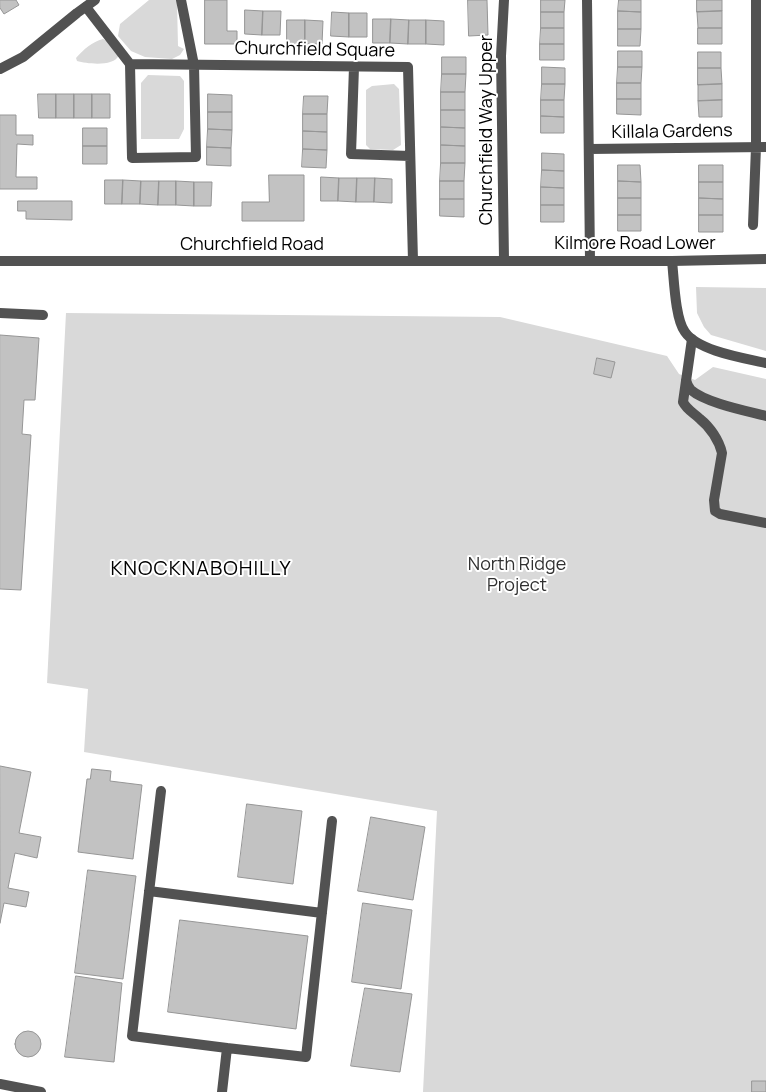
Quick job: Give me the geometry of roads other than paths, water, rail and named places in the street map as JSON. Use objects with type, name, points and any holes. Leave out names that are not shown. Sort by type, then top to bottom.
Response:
[{"type":"street","points":[[0,69],[24,57],[96,0]]},
{"type":"street","points":[[86,7],[130,64],[132,158],[196,157],[194,65],[181,0]]},
{"type":"street","name":"Churchfield Way Upper","points":[[504,0],[501,56],[504,260]]},
{"type":"street","name":"Killala Gardens","points":[[587,0],[590,260]]},
{"type":"street","name":"Killala Gardens","points":[[753,225],[761,147],[756,0]]},
{"type":"street","name":"Churchfield Square","points":[[130,64],[408,67],[413,261]]},
{"type":"street","points":[[354,66],[350,154],[410,156]]},
{"type":"street","name":"Killala Gardens","points":[[589,149],[761,147]]},
{"type":"street","name":"Kilmore Road Lower","points":[[504,260],[672,261],[766,259]]},
{"type":"street","name":"Churchfield Road","points":[[0,262],[504,260]]},
{"type":"street","points":[[672,261],[679,319],[685,332],[692,339],[715,350],[766,363]]},
{"type":"street","points":[[0,313],[43,315]]},
{"type":"street","points":[[692,339],[683,396],[686,407],[701,420],[717,439],[722,453],[714,500],[715,512],[766,523]]},
{"type":"street","points":[[686,379],[692,391],[715,402],[766,416]]},
{"type":"street","points":[[161,791],[132,1036],[306,1057],[332,820]]},
{"type":"street","points":[[149,890],[322,913]]},
{"type":"street","points":[[222,1092],[227,1048]]},
{"type":"street","points":[[0,1084],[40,1092]]},
{"type":"district","name":"KNOCKNABOHILLY","points":[[201,569]]},
{"type":"park label","name":"North Ridge Project","points":[[517,575]]}]
